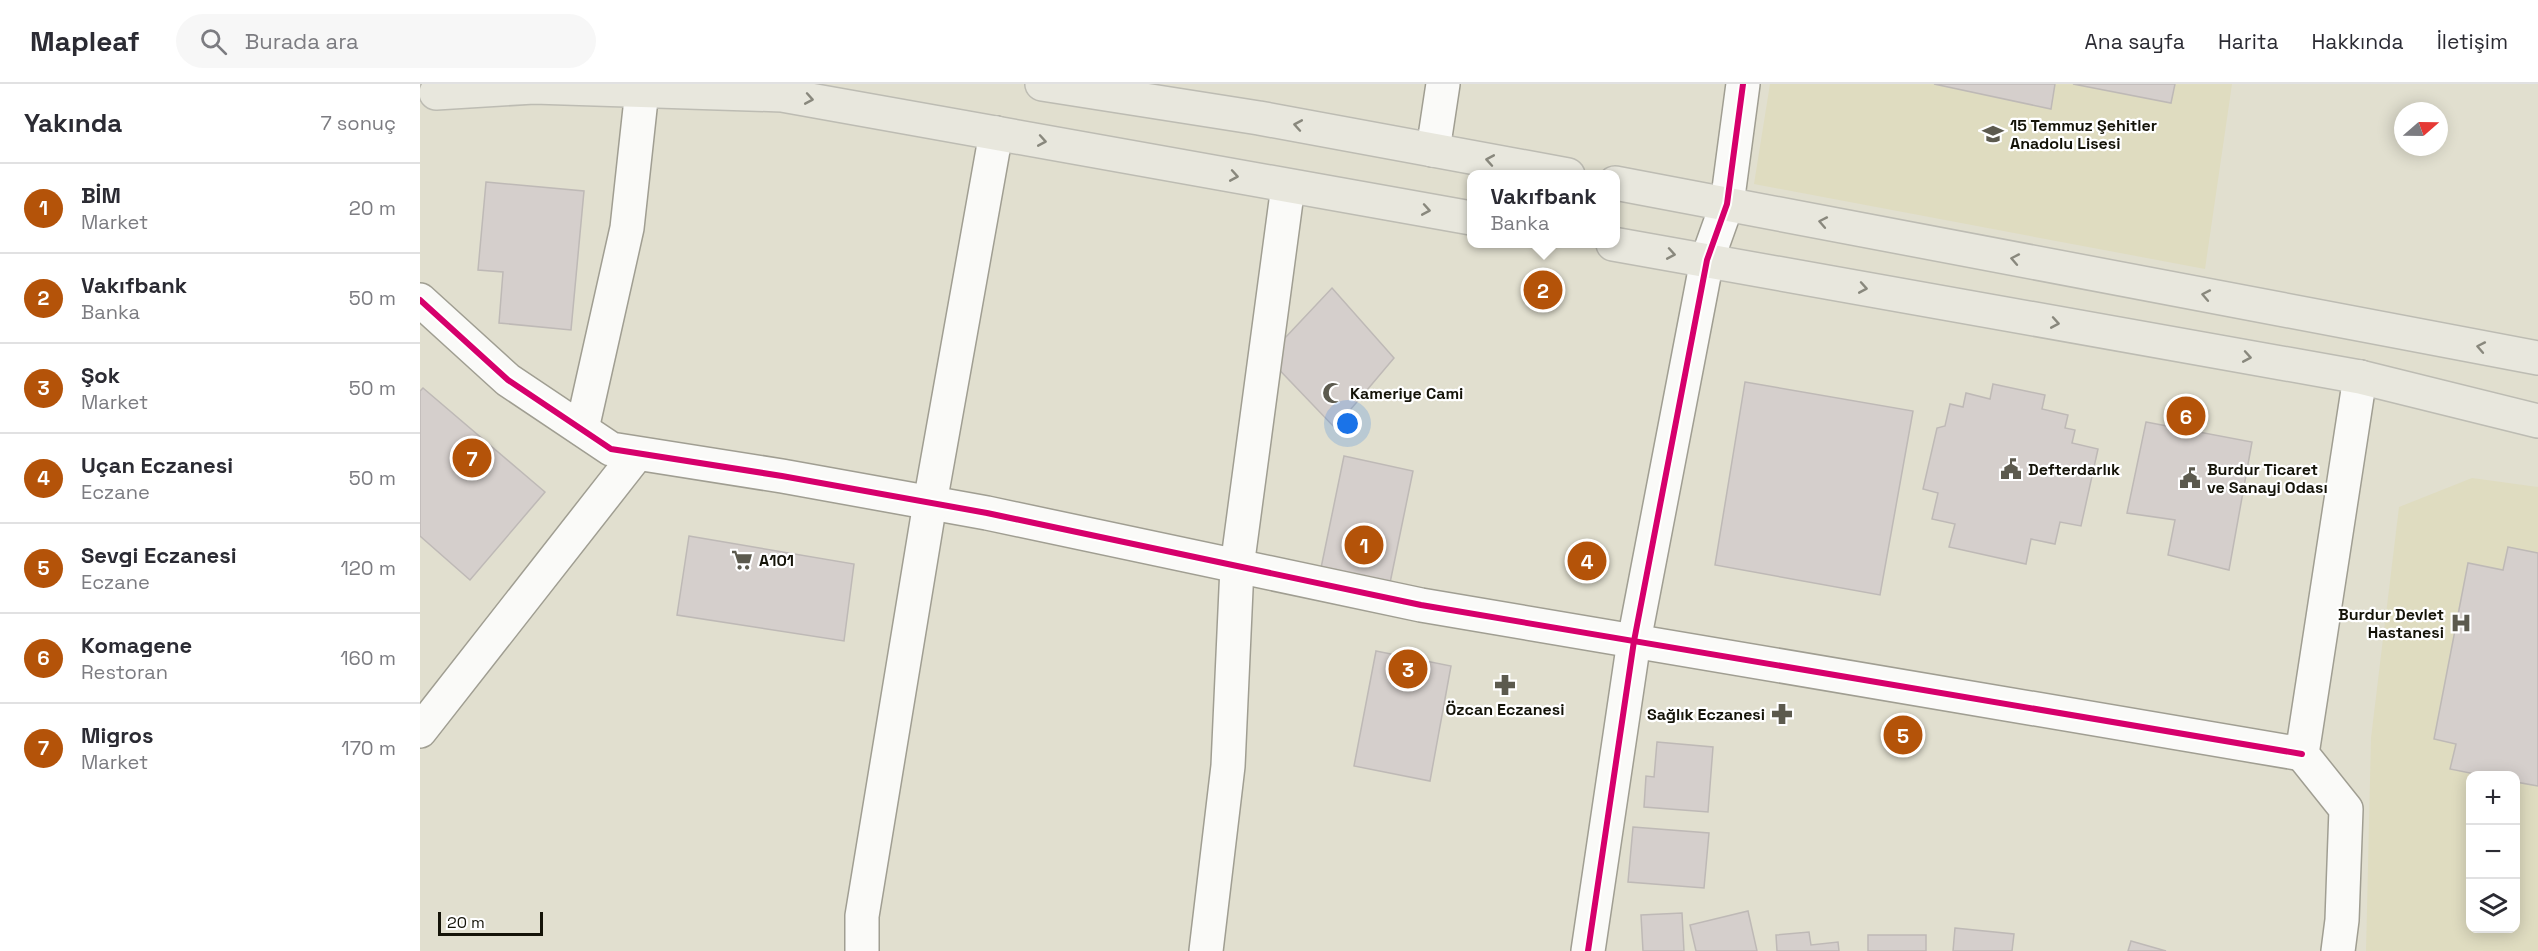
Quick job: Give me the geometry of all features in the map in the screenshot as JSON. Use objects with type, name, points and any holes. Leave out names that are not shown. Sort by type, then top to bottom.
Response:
[{"type":"main road","points":[[1042,84],[1259,118],[1546,170]]},
{"type":"main road","points":[[432,93],[534,87],[782,94],[1467,217]]},
{"type":"main road","points":[[1620,184],[2538,358]]},
{"type":"main road","points":[[1620,244],[2360,377],[2538,421]]},
{"type":"street","points":[[1433,150],[1443,84]]},
{"type":"street","points":[[1588,951],[1634,641],[1707,260],[1727,204],[1743,84]]},
{"type":"street","points":[[582,429],[627,228],[642,90]]},
{"type":"street","points":[[862,951],[862,916],[930,503],[996,133]]},
{"type":"street","points":[[1206,951],[1228,766],[1237,567],[1288,186]]},
{"type":"street","points":[[420,300],[508,380],[611,449],[782,476],[930,503],[1421,605],[2302,754],[2346,809],[2342,920],[2338,951]]},
{"type":"street","points":[[2302,754],[2360,377]]},
{"type":"street","points":[[420,731],[637,454]]},
{"type":"shaded area","name":"15 Temmuz Şehitler Anadolu Lisesi","points":[[1770,84],[2232,84],[2205,269],[1754,184]]},
{"type":"shaded area","name":"Burdur Devlet Hastanesi","points":[[2472,478],[2538,487],[2538,951],[2366,951],[2371,738],[2399,507]]},
{"type":"building","points":[[1934,84],[2055,84],[2051,109]]},
{"type":"building","points":[[2073,84],[2175,84],[2171,103]]},
{"type":"building","points":[[486,182],[584,191],[571,330],[499,323],[503,272],[478,270]]},
{"type":"building","name":"Kameriye Cami","points":[[1332,288],[1394,358],[1335,428],[1267,357]]},
{"type":"building","points":[[1745,382],[1913,411],[1880,595],[1715,565]]},
{"type":"building","name":"Defterdarlık","points":[[1993,384],[2045,395],[2042,409],[2068,415],[2065,428],[2075,430],[2072,443],[2098,449],[2081,526],[2060,522],[2055,544],[2031,539],[2026,564],[1949,547],[1955,524],[1932,519],[1938,493],[1923,489],[1937,428],[1945,426],[1950,404],[1963,407],[1966,393],[1990,399]]},
{"type":"building","points":[[423,388],[545,492],[470,580],[420,536],[420,391]]},
{"type":"building","name":"Burdur Ticaret ve Sanayi Odası","points":[[2146,422],[2252,442],[2229,570],[2168,555],[2175,520],[2127,513]]},
{"type":"building","points":[[1344,456],[1413,471],[1390,583],[1321,568]]},
{"type":"building","points":[[689,536],[854,564],[844,641],[677,615]]},
{"type":"building","points":[[2508,547],[2538,553],[2538,786],[2520,783],[2520,771],[2466,772],[2450,769],[2456,744],[2434,739],[2468,563],[2503,570]]},
{"type":"building","points":[[1376,651],[1451,666],[1430,781],[1354,766]]},
{"type":"building","points":[[1657,742],[1713,747],[1708,812],[1644,807],[1646,776],[1654,777]]},
{"type":"building","points":[[1633,827],[1709,833],[1704,888],[1628,882]]},
{"type":"building","points":[[1748,911],[1757,951],[1696,951],[1690,925]]},
{"type":"building","points":[[1682,913],[1684,951],[1643,951],[1641,915]]},
{"type":"building","points":[[1955,928],[2014,934],[2012,951],[1953,951]]},
{"type":"building","points":[[1809,932],[1811,945],[1838,942],[1839,951],[1777,951],[1776,935]]},
{"type":"building","points":[[1868,935],[1926,935],[1926,951],[1868,951]]},
{"type":"building","points":[[2131,941],[2166,951],[2128,951]]},
{"type":"cycle path","points":[[1588,951],[1634,641],[1707,260],[1727,204],[1743,84]]},
{"type":"cycle path","points":[[420,300],[508,380],[611,449],[782,476],[987,513],[1421,605],[2302,754]]},
{"type":"place","name":"15 Temmuz Şehitler Anadolu Lisesi","points":[[1993,134]]},
{"type":"place","name":"Vakıfbank","points":[[1543,290]]},
{"type":"place","name":"Kameriye Cami","points":[[1333,393]]},
{"type":"place","name":"Komagene","points":[[2186,416]]},
{"type":"place","name":"Migros","points":[[472,458]]},
{"type":"place","name":"Defterdarlık","points":[[2011,469]]},
{"type":"place","name":"Burdur Ticaret ve Sanayi Odası","points":[[2190,478]]},
{"type":"place","name":"BİM","points":[[1364,545]]},
{"type":"place","name":"A101","points":[[742,560]]},
{"type":"place","name":"Uçan Eczanesi","points":[[1587,561]]},
{"type":"place","name":"Burdur Devlet Hastanesi","points":[[2461,623]]},
{"type":"place","name":"Şok","points":[[1408,669]]},
{"type":"place","name":"Özcan Eczanesi","points":[[1505,685]]},
{"type":"place","name":"Sağlık Eczanesi","points":[[1782,714]]},
{"type":"place","name":"Sevgi Eczanesi","points":[[1903,735]]}]
